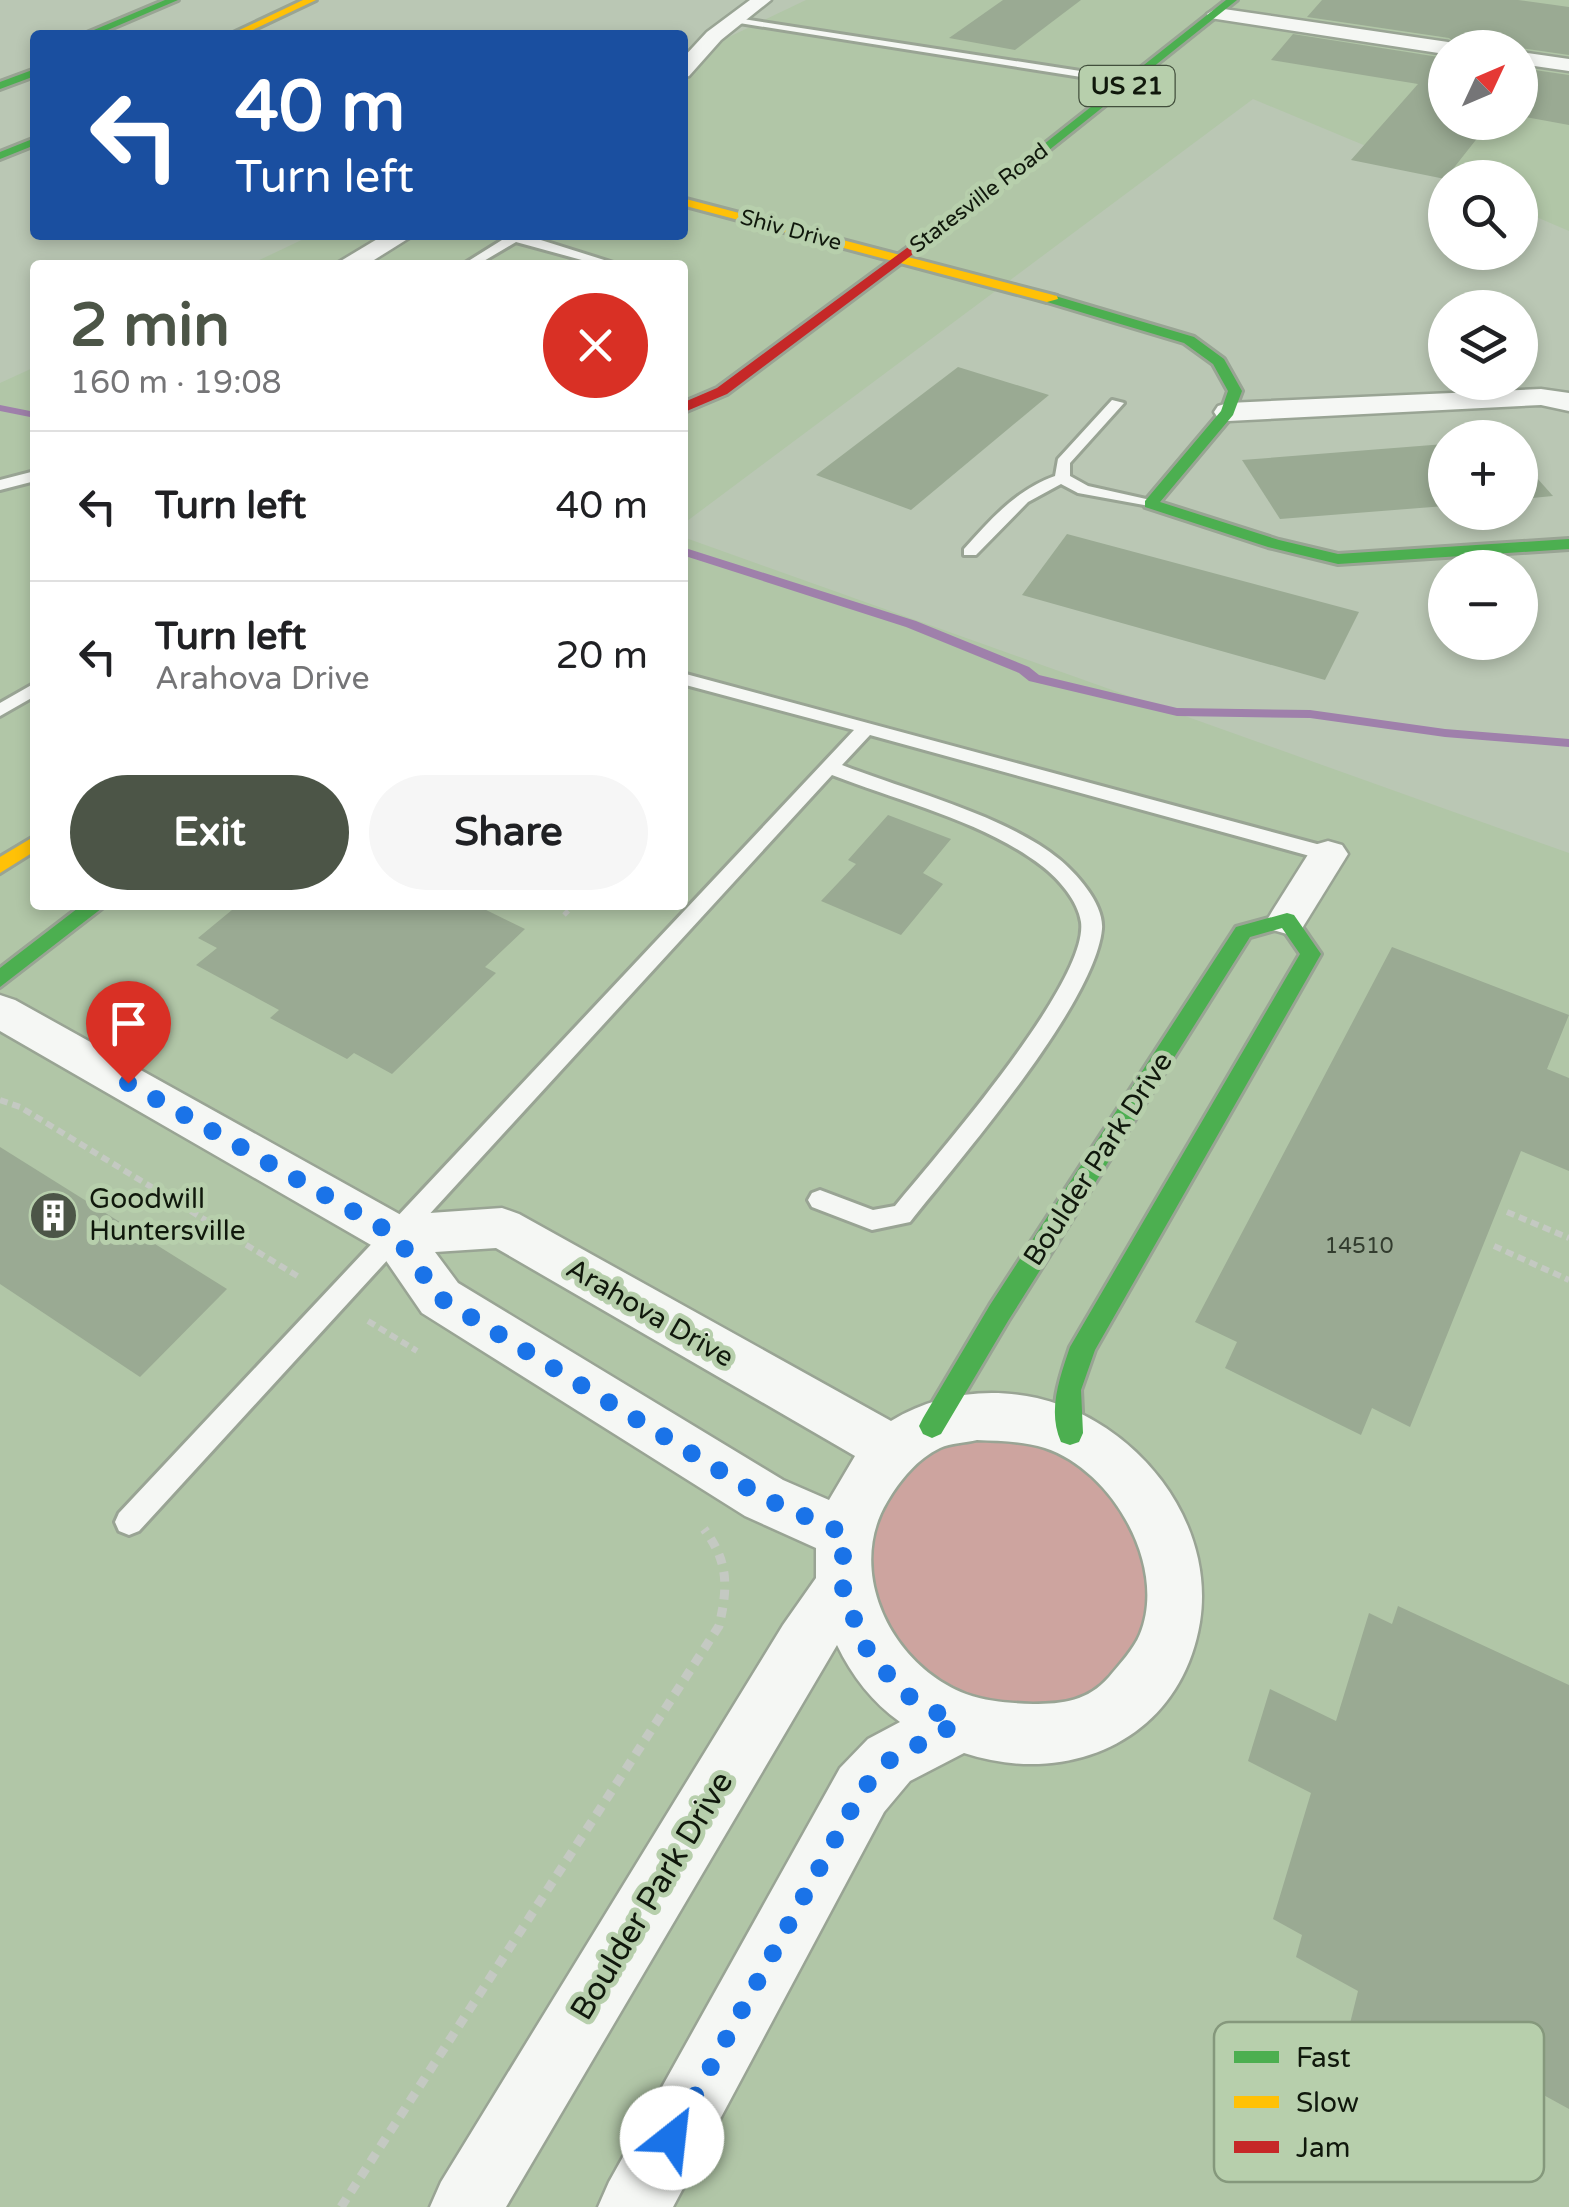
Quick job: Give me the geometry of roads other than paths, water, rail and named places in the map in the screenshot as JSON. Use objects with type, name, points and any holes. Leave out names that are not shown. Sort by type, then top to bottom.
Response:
[{"type":"main road","points":[[102,30],[183,3]]},
{"type":"main road","points":[[133,30],[183,3]]},
{"type":"main road","points":[[248,30],[321,4]]},
{"type":"main road","points":[[279,30],[321,4]]},
{"type":"main road","name":"Statesville Road","points":[[688,406],[722,391],[1132,82],[1225,7]]},
{"type":"main road","points":[[0,70],[30,58]]},
{"type":"main road","points":[[0,86],[30,74]]},
{"type":"main road","points":[[0,138],[30,124]]},
{"type":"main road","points":[[0,156],[30,142]]},
{"type":"main road","name":"Shiv Drive","points":[[688,203],[1189,340],[1219,362],[1234,391],[1228,412]]},
{"type":"main road","name":"Statesville Road","points":[[690,433],[722,391]]},
{"type":"main road","points":[[1228,412],[1150,504],[1274,544],[1338,559],[1569,544]]},
{"type":"main road","points":[[0,866],[30,845]]},
{"type":"main road","points":[[0,979],[90,910]]},
{"type":"main road","points":[[1070,1433],[1068,1390],[1082,1348],[1311,954],[1287,920]]},
{"type":"main road","name":"Boulder Park Drive","points":[[912,1438],[999,1313],[1243,932],[1287,920]]},
{"type":"street","points":[[688,66],[733,19],[762,0]]},
{"type":"street","points":[[1225,7],[1428,44]]},
{"type":"street","points":[[1538,61],[1569,65]]},
{"type":"street","points":[[356,260],[393,240]]},
{"type":"street","points":[[1228,412],[1541,397],[1569,402]]},
{"type":"street","points":[[1287,920],[1328,854]]},
{"type":"street","points":[[0,1011],[395,1235],[440,1298],[764,1498],[843,1561]]},
{"type":"street","name":"Arahova Drive","points":[[395,1235],[502,1228],[912,1438]]},
{"type":"street","points":[[978,1416],[1026,1419],[1070,1433],[1114,1462],[1147,1500],[1168,1546],[1176,1602],[1161,1656],[1128,1701],[1104,1720],[1076,1730],[1017,1738],[956,1724],[902,1692],[863,1644],[843,1561],[863,1484],[912,1438],[978,1416]]},
{"type":"street","name":"Boulder Park Drive","points":[[466,2207],[797,1656],[843,1561]]},
{"type":"street","points":[[634,2207],[862,1790],[890,1760],[956,1724]]},
{"type":"lane","points":[[733,19],[1132,82]]},
{"type":"lane","points":[[476,260],[510,240]]},
{"type":"lane","points":[[530,240],[597,260]]},
{"type":"lane","points":[[1062,478],[1063,462],[1116,403]]},
{"type":"lane","points":[[0,485],[30,477]]},
{"type":"lane","points":[[970,552],[1022,497],[1040,485],[1062,478],[1083,490],[1150,504]]},
{"type":"lane","points":[[688,680],[1328,854]]},
{"type":"lane","points":[[0,711],[30,691]]},
{"type":"lane","points":[[129,1522],[866,728]]},
{"type":"lane","points":[[820,1200],[872,1220],[902,1214],[1026,1054],[1083,969],[1092,925],[1073,884],[1049,860],[1011,839],[829,768]]},
{"type":"waterway","points":[[0,408],[30,414]]},
{"type":"waterway","points":[[688,553],[911,624],[1024,670],[1034,678],[1177,712],[1310,714],[1445,733],[1569,743]]},
{"type":"place","name":"Goodwill Huntersville","points":[[54,1215]]}]
